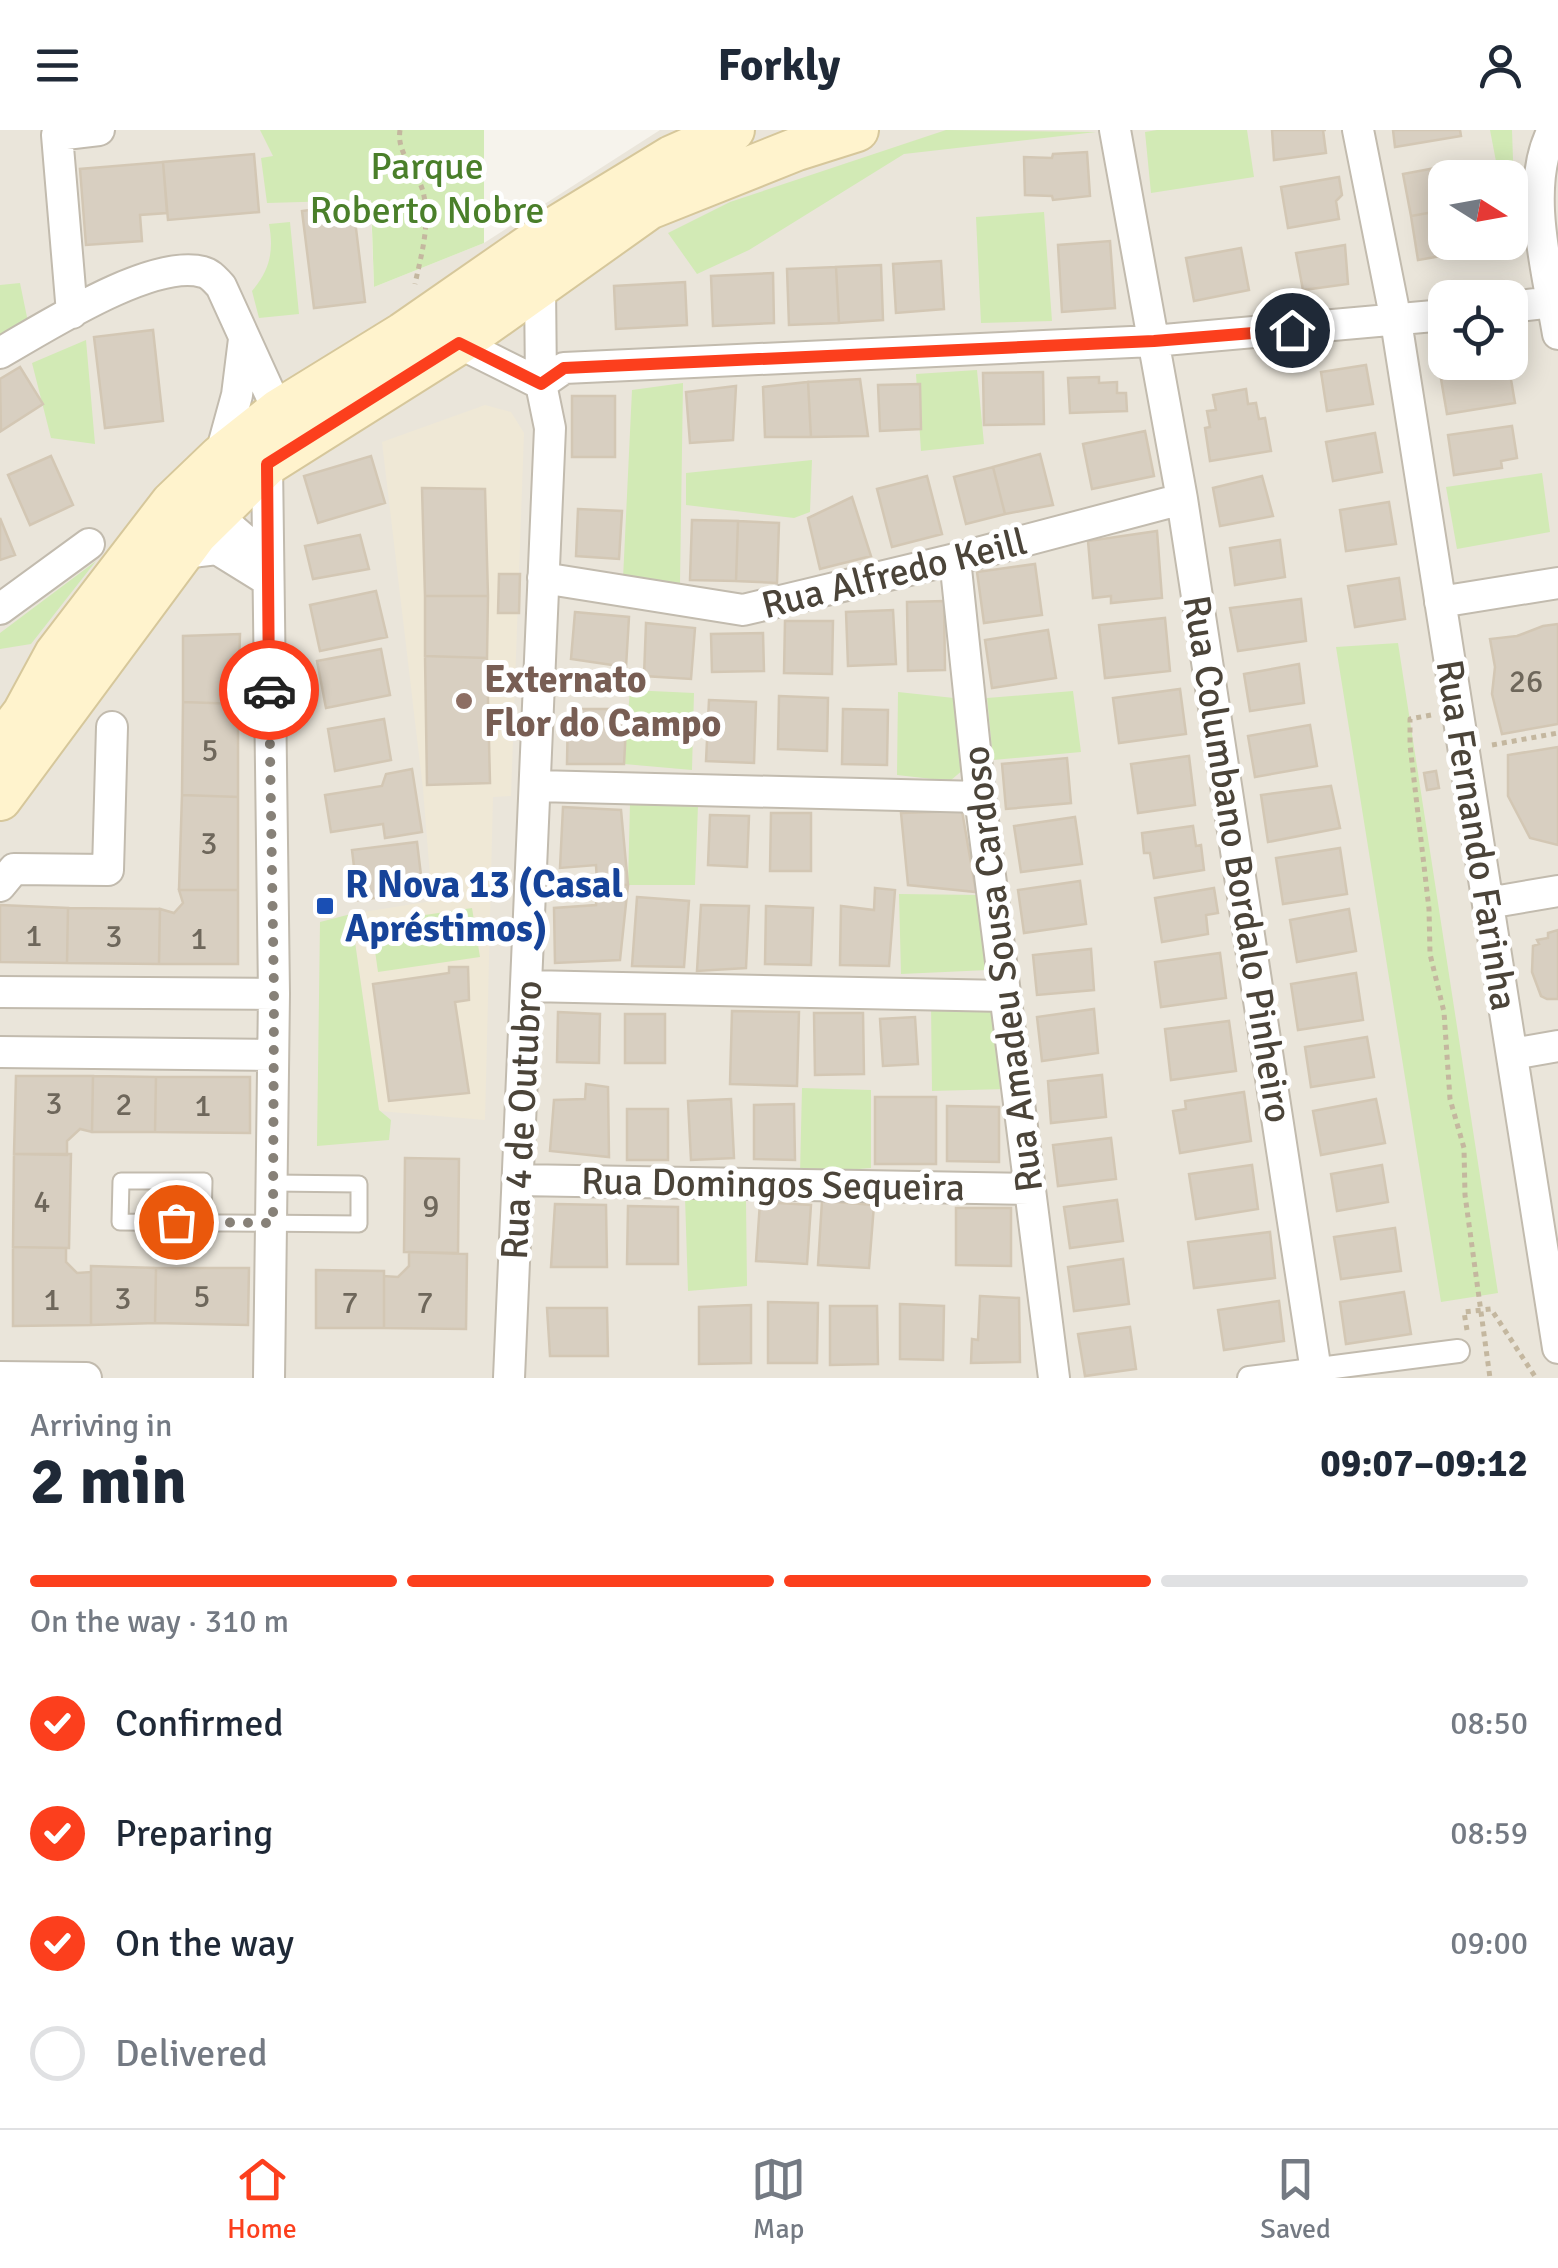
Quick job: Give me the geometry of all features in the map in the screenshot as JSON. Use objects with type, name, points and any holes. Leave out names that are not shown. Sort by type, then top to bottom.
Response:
[{"type":"main road","points":[[0,745],[24,713],[56,654],[172,503],[220,456],[278,411],[403,334],[557,228],[672,156],[733,130]]},
{"type":"main road","points":[[0,799],[183,553],[267,464],[459,343],[649,208],[797,149],[857,130]]},
{"type":"street","points":[[72,313],[57,135],[98,130]]},
{"type":"street","name":"Rua Columbano Bordalo Pinheiro","points":[[1115,130],[1182,499],[1316,1374]]},
{"type":"street","name":"Rua Fernando Farinha","points":[[1358,130],[1396,321],[1558,1348]]},
{"type":"street","points":[[1554,130],[1540,174],[1539,207],[1558,334]]},
{"type":"street","points":[[0,353],[150,275],[186,269],[208,272],[221,286],[278,411],[315,434]]},
{"type":"street","name":"Rua 4 de Outubro","points":[[509,1378],[550,428],[541,384],[540,285]]},
{"type":"street","points":[[1528,305],[1553,302]]},
{"type":"street","points":[[459,343],[541,384],[564,368],[1154,341],[1428,317]]},
{"type":"street","points":[[220,456],[237,396],[244,340]]},
{"type":"street","points":[[267,464],[274,994],[268,1378]]},
{"type":"street","name":"Rua Alfredo Keill","points":[[543,578],[742,610],[1182,499]]},
{"type":"street","points":[[172,503],[216,515],[267,569]]},
{"type":"street","points":[[0,609],[88,544]]},
{"type":"street","points":[[183,553],[217,548],[267,569]]},
{"type":"street","name":"Rua Amadeu Sousa Cardoso","points":[[955,559],[980,797],[1054,1378]]},
{"type":"street","points":[[1440,602],[1558,583]]},
{"type":"street","points":[[0,886],[14,869],[108,870],[112,727]]},
{"type":"street","points":[[536,786],[980,797]]},
{"type":"street","points":[[1488,904],[1558,891]]},
{"type":"street","points":[[527,986],[1005,996]]},
{"type":"street","points":[[0,992],[274,994]]},
{"type":"street","points":[[1512,1054],[1558,1046]]},
{"type":"street","points":[[0,1052],[273,1055]]},
{"type":"street","name":"Rua Domingos Sequeira","points":[[518,1180],[1029,1189]]},
{"type":"street","points":[[1250,1378],[1316,1374],[1458,1351]]},
{"type":"street","points":[[0,1377],[86,1378]]},
{"type":"lane","points":[[204,1223],[204,1181],[120,1181],[120,1222],[204,1223],[359,1224],[359,1184],[273,1184]]},
{"type":"path","points":[[400,130],[398,143],[424,194],[426,237],[413,290]]},
{"type":"path","points":[[1457,710],[1413,717],[1409,722],[1430,954],[1444,1012],[1450,1099],[1464,1148],[1465,1196],[1480,1311]]},
{"type":"path","points":[[1464,751],[1558,733]]},
{"type":"path","points":[[1464,1312],[1491,1309],[1536,1378]]},
{"type":"shaded area","points":[[0,130],[368,130],[374,287],[484,243],[660,130],[1558,130],[1558,1378],[0,1378]]},
{"type":"shaded area","name":"Externato Flor do Campo","points":[[485,405],[511,412],[524,433],[511,796],[493,797],[485,1120],[379,1111],[351,914],[432,901],[423,789],[382,442]]},
{"type":"green space","name":"Parque Roberto Nobre","points":[[260,130],[484,130],[484,243],[374,287],[371,200],[267,203],[261,158],[273,156]]},
{"type":"green space","points":[[946,130],[1096,132],[904,154],[749,250],[697,274],[668,233],[730,202]]},
{"type":"green space","points":[[1247,130],[1254,177],[1151,193],[1145,132]]},
{"type":"green space","points":[[1490,130],[1512,130],[1513,160],[1496,160]]},
{"type":"green space","points":[[1044,212],[1052,321],[981,323],[976,217]]},
{"type":"green space","points":[[290,222],[299,314],[259,318],[252,291],[269,260],[269,224]]},
{"type":"green space","points":[[20,283],[29,327],[0,340],[0,285]]},
{"type":"green space","points":[[86,340],[95,444],[51,438],[32,363]]},
{"type":"green space","points":[[977,370],[984,444],[921,451],[916,374]]},
{"type":"green space","points":[[683,383],[680,583],[623,579],[632,390]]},
{"type":"green space","points":[[812,460],[810,512],[794,518],[686,505],[686,473]]},
{"type":"green space","points":[[1542,473],[1550,532],[1457,549],[1446,487]]},
{"type":"green space","points":[[96,561],[31,644],[0,649],[0,633]]},
{"type":"green space","points":[[1398,643],[1498,1293],[1441,1302],[1336,647]]},
{"type":"green space","points":[[630,690],[694,693],[692,770],[624,764]]},
{"type":"green space","points":[[1073,691],[1081,752],[993,760],[987,698]]},
{"type":"green space","points":[[898,692],[954,698],[964,769],[950,781],[897,775]]},
{"type":"green space","points":[[630,803],[698,805],[695,885],[628,885]]},
{"type":"green space","points":[[899,894],[979,895],[988,970],[901,974]]},
{"type":"green space","points":[[472,908],[480,957],[378,972],[371,923]]},
{"type":"green space","points":[[351,914],[379,1110],[391,1120],[389,1140],[317,1146],[320,922]]},
{"type":"green space","points":[[931,1004],[999,1009],[1006,1089],[932,1091]]},
{"type":"green space","points":[[802,1088],[871,1090],[871,1168],[800,1174]]},
{"type":"green space","points":[[685,1197],[746,1200],[747,1286],[688,1291]]},
{"type":"building","points":[[1272,130],[1323,130],[1326,153],[1274,160]]},
{"type":"building","points":[[1393,130],[1460,130],[1461,136],[1395,147]]},
{"type":"building","points":[[1087,152],[1090,196],[1053,200],[1052,196],[1025,195],[1024,157],[1052,158],[1053,154]]},
{"type":"building","points":[[254,154],[259,212],[168,220],[163,162]]},
{"type":"building","points":[[163,162],[167,213],[140,215],[142,241],[86,245],[80,169]]},
{"type":"building","points":[[1428,169],[1428,213],[1411,216],[1403,174]]},
{"type":"building","points":[[1339,177],[1339,219],[1288,228],[1281,187]]},
{"type":"building","points":[[353,204],[365,302],[314,308],[302,211]]},
{"type":"building","points":[[1428,213],[1428,258],[1418,260],[1411,216]]},
{"type":"building","points":[[1110,241],[1115,308],[1062,312],[1058,245]]},
{"type":"building","points":[[1345,245],[1348,284],[1303,290],[1296,253]]},
{"type":"building","points":[[1241,248],[1249,290],[1194,301],[1186,258]]},
{"type":"building","points":[[941,261],[944,309],[896,313],[893,264]]},
{"type":"building","points":[[881,265],[883,320],[839,323],[836,267]]},
{"type":"building","points":[[836,267],[839,323],[789,325],[787,269]]},
{"type":"building","points":[[773,273],[774,323],[713,326],[711,276]]},
{"type":"building","points":[[685,282],[687,325],[616,329],[614,286]]},
{"type":"building","points":[[153,330],[163,421],[105,428],[94,337]]},
{"type":"building","points":[[1366,365],[1373,404],[1327,411],[1321,372]]},
{"type":"building","points":[[20,367],[43,404],[1,431],[0,379]]},
{"type":"building","points":[[1043,372],[1044,424],[984,425],[983,373]]},
{"type":"building","points":[[1099,377],[1099,383],[1117,382],[1117,393],[1126,393],[1127,411],[1070,413],[1068,378]]},
{"type":"building","points":[[860,379],[868,436],[811,437],[808,382]]},
{"type":"building","points":[[1441,380],[1511,380],[1515,403],[1447,414]]},
{"type":"building","points":[[808,382],[811,437],[765,437],[763,387]]},
{"type":"building","points":[[920,384],[921,429],[880,431],[878,385]]},
{"type":"building","points":[[736,386],[733,440],[690,443],[686,392]]},
{"type":"building","points":[[1246,389],[1248,404],[1256,403],[1259,419],[1265,418],[1271,451],[1210,461],[1205,428],[1210,427],[1207,411],[1216,410],[1213,395]]},
{"type":"building","points":[[572,396],[615,396],[615,457],[572,457]]},
{"type":"building","points":[[1512,426],[1517,458],[1501,461],[1502,468],[1454,475],[1448,435]]},
{"type":"building","points":[[1145,431],[1154,476],[1092,489],[1083,444]]},
{"type":"building","points":[[1375,433],[1382,472],[1333,481],[1326,442]]},
{"type":"building","points":[[1040,454],[1053,505],[1005,514],[993,467]]},
{"type":"building","points":[[51,456],[73,505],[30,525],[8,475]]},
{"type":"building","points":[[371,456],[385,503],[318,523],[304,476]]},
{"type":"building","points":[[993,467],[1005,514],[966,524],[954,477]]},
{"type":"building","points":[[927,476],[942,534],[892,547],[877,489]]},
{"type":"building","points":[[1262,476],[1273,516],[1220,526],[1213,488]]},
{"type":"building","points":[[422,488],[485,489],[488,596],[425,596]]},
{"type":"building","points":[[852,497],[871,556],[820,569],[808,518]]},
{"type":"building","points":[[1389,502],[1396,544],[1346,551],[1340,510]]},
{"type":"building","points":[[578,509],[622,511],[619,559],[576,556]]},
{"type":"building","points":[[0,518],[15,555],[0,560]]},
{"type":"building","points":[[692,520],[738,521],[736,581],[690,580]]},
{"type":"building","points":[[738,521],[779,523],[777,583],[736,581]]},
{"type":"building","points":[[1157,531],[1162,598],[1111,603],[1111,596],[1093,598],[1088,541]]},
{"type":"building","points":[[360,535],[369,569],[313,579],[305,546]]},
{"type":"building","points":[[1280,540],[1285,577],[1235,585],[1230,548]]},
{"type":"building","points":[[1035,564],[1042,615],[984,623],[977,572]]},
{"type":"building","points":[[499,574],[520,574],[519,613],[498,613]]},
{"type":"building","points":[[1399,578],[1405,619],[1355,627],[1348,586]]},
{"type":"building","points":[[376,591],[387,637],[320,651],[310,605]]},
{"type":"building","points":[[425,596],[488,596],[487,658],[425,656]]},
{"type":"building","points":[[1301,599],[1306,641],[1238,651],[1230,608]]},
{"type":"building","points":[[944,601],[945,670],[908,671],[907,602]]},
{"type":"building","points":[[893,610],[896,664],[848,666],[846,612]]},
{"type":"building","points":[[575,612],[629,617],[626,667],[571,659]]},
{"type":"building","points":[[1165,618],[1170,671],[1105,678],[1099,625]]},
{"type":"building","points":[[785,621],[833,621],[832,674],[784,673]]},
{"type":"building","points":[[646,623],[695,628],[691,679],[644,676]]},
{"type":"building","points":[[1558,624],[1558,724],[1502,734],[1492,694],[1495,667],[1490,639]]},
{"type":"building","points":[[1048,630],[1056,678],[992,688],[985,640]]},
{"type":"building","points":[[763,633],[764,671],[712,672],[711,634]]},
{"type":"building","points":[[240,634],[238,704],[183,702],[183,636]]},
{"type":"building","points":[[381,649],[390,695],[326,708],[317,661]]},
{"type":"building","points":[[425,656],[487,658],[490,783],[427,785]]},
{"type":"building","points":[[1299,664],[1304,703],[1250,711],[1244,674]]},
{"type":"building","points":[[1180,689],[1186,734],[1119,743],[1113,698]]},
{"type":"building","points":[[779,696],[828,698],[827,751],[778,749]]},
{"type":"building","points":[[709,700],[756,702],[754,763],[706,761]]},
{"type":"building","points":[[183,702],[238,704],[238,797],[182,795]]},
{"type":"building","points":[[568,709],[627,709],[624,764],[567,764]]},
{"type":"building","points":[[843,709],[888,710],[887,765],[842,764]]},
{"type":"building","points":[[384,719],[391,760],[335,771],[328,729]]},
{"type":"building","points":[[1310,725],[1317,766],[1255,777],[1248,736]]},
{"type":"building","points":[[1558,747],[1558,845],[1530,838],[1508,796],[1508,755]]},
{"type":"building","points":[[1189,756],[1195,805],[1138,813],[1131,764]]},
{"type":"building","points":[[1067,758],[1071,803],[1006,809],[1002,764]]},
{"type":"building","points":[[412,769],[422,832],[385,838],[383,824],[331,832],[325,795],[382,786],[386,774]]},
{"type":"building","points":[[1436,771],[1439,788],[1427,790],[1424,773]]},
{"type":"building","points":[[1331,786],[1340,828],[1268,842],[1261,795]]},
{"type":"building","points":[[182,795],[238,797],[238,890],[179,890]]},
{"type":"building","points":[[563,807],[621,810],[628,885],[597,884],[596,865],[560,868]]},
{"type":"building","points":[[962,811],[976,892],[908,885],[901,813]]},
{"type":"building","points":[[771,813],[811,813],[811,871],[770,871]]},
{"type":"building","points":[[710,815],[749,816],[747,867],[708,865]]},
{"type":"building","points":[[1075,817],[1082,864],[1021,872],[1014,826]]},
{"type":"building","points":[[1193,826],[1196,846],[1201,845],[1204,870],[1154,878],[1150,853],[1144,853],[1142,833]]},
{"type":"building","points":[[417,842],[423,892],[358,900],[352,850]]},
{"type":"building","points":[[1340,848],[1347,894],[1283,904],[1276,858]]},
{"type":"building","points":[[1080,881],[1086,924],[1024,933],[1018,890]]},
{"type":"building","points":[[597,884],[628,885],[620,960],[555,963],[554,908],[596,905]]},
{"type":"building","points":[[875,888],[895,890],[889,966],[840,965],[841,906],[874,910]]},
{"type":"building","points":[[1214,888],[1218,913],[1206,915],[1208,934],[1162,942],[1155,898]]},
{"type":"building","points":[[179,890],[238,890],[238,964],[159,964],[160,909],[174,913],[183,903]]},
{"type":"building","points":[[637,897],[689,901],[684,967],[632,966]]},
{"type":"building","points":[[0,905],[68,908],[67,963],[0,962]]},
{"type":"building","points":[[701,905],[749,906],[746,968],[697,971]]},
{"type":"building","points":[[766,906],[813,908],[811,965],[765,964]]},
{"type":"building","points":[[68,908],[160,909],[159,964],[67,963]]},
{"type":"building","points":[[1349,909],[1356,951],[1297,962],[1290,920]]},
{"type":"building","points":[[1558,930],[1558,999],[1547,999],[1541,996],[1532,972],[1533,946]]},
{"type":"building","points":[[1091,949],[1094,990],[1037,995],[1033,955]]},
{"type":"building","points":[[1220,953],[1226,998],[1161,1007],[1155,962]]},
{"type":"building","points":[[449,967],[468,967],[469,1000],[455,1002],[469,1093],[389,1101],[373,984],[449,973]]},
{"type":"building","points":[[1356,973],[1363,1020],[1298,1030],[1291,984]]},
{"type":"building","points":[[1094,1009],[1098,1053],[1042,1061],[1037,1017]]},
{"type":"building","points":[[732,1011],[799,1012],[797,1086],[730,1084]]},
{"type":"building","points":[[558,1012],[600,1014],[599,1063],[557,1062]]},
{"type":"building","points":[[814,1013],[863,1013],[864,1074],[815,1075]]},
{"type":"building","points":[[625,1014],[665,1014],[665,1063],[625,1063]]},
{"type":"building","points":[[915,1017],[918,1064],[883,1066],[880,1019]]},
{"type":"building","points":[[1229,1021],[1236,1071],[1171,1080],[1165,1029]]},
{"type":"building","points":[[1367,1037],[1374,1077],[1311,1087],[1305,1047]]},
{"type":"building","points":[[1102,1075],[1106,1117],[1051,1123],[1048,1081]]},
{"type":"building","points":[[16,1076],[93,1076],[92,1132],[80,1129],[67,1141],[67,1155],[14,1154]]},
{"type":"building","points":[[93,1076],[156,1077],[155,1132],[92,1132]]},
{"type":"building","points":[[156,1077],[250,1077],[250,1133],[155,1132]]},
{"type":"building","points":[[586,1084],[608,1087],[609,1157],[550,1151],[554,1100],[585,1099]]},
{"type":"building","points":[[1244,1092],[1251,1141],[1180,1153],[1173,1111],[1186,1109],[1185,1101]]},
{"type":"building","points":[[875,1097],[936,1097],[936,1164],[875,1164]]},
{"type":"building","points":[[731,1099],[734,1158],[691,1160],[688,1101]]},
{"type":"building","points":[[1376,1099],[1385,1143],[1321,1155],[1313,1111]]},
{"type":"building","points":[[794,1104],[795,1160],[754,1159],[754,1105]]},
{"type":"building","points":[[947,1106],[999,1107],[999,1162],[947,1161]]},
{"type":"building","points":[[627,1109],[668,1109],[668,1160],[627,1160]]},
{"type":"building","points":[[1111,1138],[1116,1179],[1058,1186],[1053,1145]]},
{"type":"building","points":[[14,1154],[71,1154],[69,1248],[13,1247]]},
{"type":"building","points":[[405,1158],[459,1159],[458,1253],[404,1252]]},
{"type":"building","points":[[1252,1165],[1258,1209],[1196,1219],[1189,1174]]},
{"type":"building","points":[[1382,1165],[1388,1202],[1337,1211],[1331,1174]]},
{"type":"building","points":[[1117,1200],[1123,1241],[1070,1248],[1064,1207]]},
{"type":"building","points":[[822,1201],[874,1205],[869,1268],[818,1265]]},
{"type":"building","points":[[760,1202],[811,1205],[807,1264],[756,1261]]},
{"type":"building","points":[[555,1204],[606,1205],[607,1267],[551,1267]]},
{"type":"building","points":[[628,1206],[678,1207],[678,1264],[627,1264]]},
{"type":"building","points":[[956,1208],[1011,1208],[1011,1266],[956,1265]]},
{"type":"building","points":[[1395,1228],[1401,1271],[1341,1279],[1334,1237]]},
{"type":"building","points":[[1270,1232],[1275,1278],[1194,1288],[1188,1242]]},
{"type":"building","points":[[13,1247],[66,1248],[66,1262],[77,1273],[91,1272],[91,1325],[13,1326]]},
{"type":"building","points":[[409,1252],[467,1254],[466,1329],[384,1328],[384,1276],[398,1277],[409,1266]]},
{"type":"building","points":[[1123,1259],[1129,1304],[1074,1311],[1068,1267]]},
{"type":"building","points":[[91,1266],[156,1268],[155,1323],[91,1325]]},
{"type":"building","points":[[156,1268],[249,1268],[248,1325],[155,1323]]},
{"type":"building","points":[[316,1270],[384,1271],[384,1328],[316,1328]]},
{"type":"building","points":[[1404,1292],[1411,1334],[1346,1344],[1340,1302]]},
{"type":"building","points":[[980,1296],[1019,1298],[1020,1362],[971,1363],[972,1339],[978,1340]]},
{"type":"building","points":[[1279,1301],[1284,1341],[1224,1350],[1218,1310]]},
{"type":"building","points":[[768,1302],[818,1303],[817,1363],[768,1363]]},
{"type":"building","points":[[900,1304],[944,1306],[943,1360],[900,1359]]},
{"type":"building","points":[[751,1305],[751,1363],[699,1364],[699,1307]]},
{"type":"building","points":[[830,1306],[877,1306],[878,1364],[830,1365]]},
{"type":"building","points":[[547,1308],[607,1308],[608,1356],[550,1356]]},
{"type":"building","points":[[1130,1327],[1136,1369],[1085,1376],[1078,1334]]},
{"type":"way so far","points":[[176,1222],[273,1223],[269,690]]},
{"type":"place","name":"Externato Flor do Campo","points":[[464,701]]},
{"type":"place","name":"R Nova 13 (Casal Apréstimos)","points":[[325,906]]},
{"type":"route","points":[[269,690],[267,464],[459,343],[541,384],[564,368],[1154,341],[1292,330]]}]
